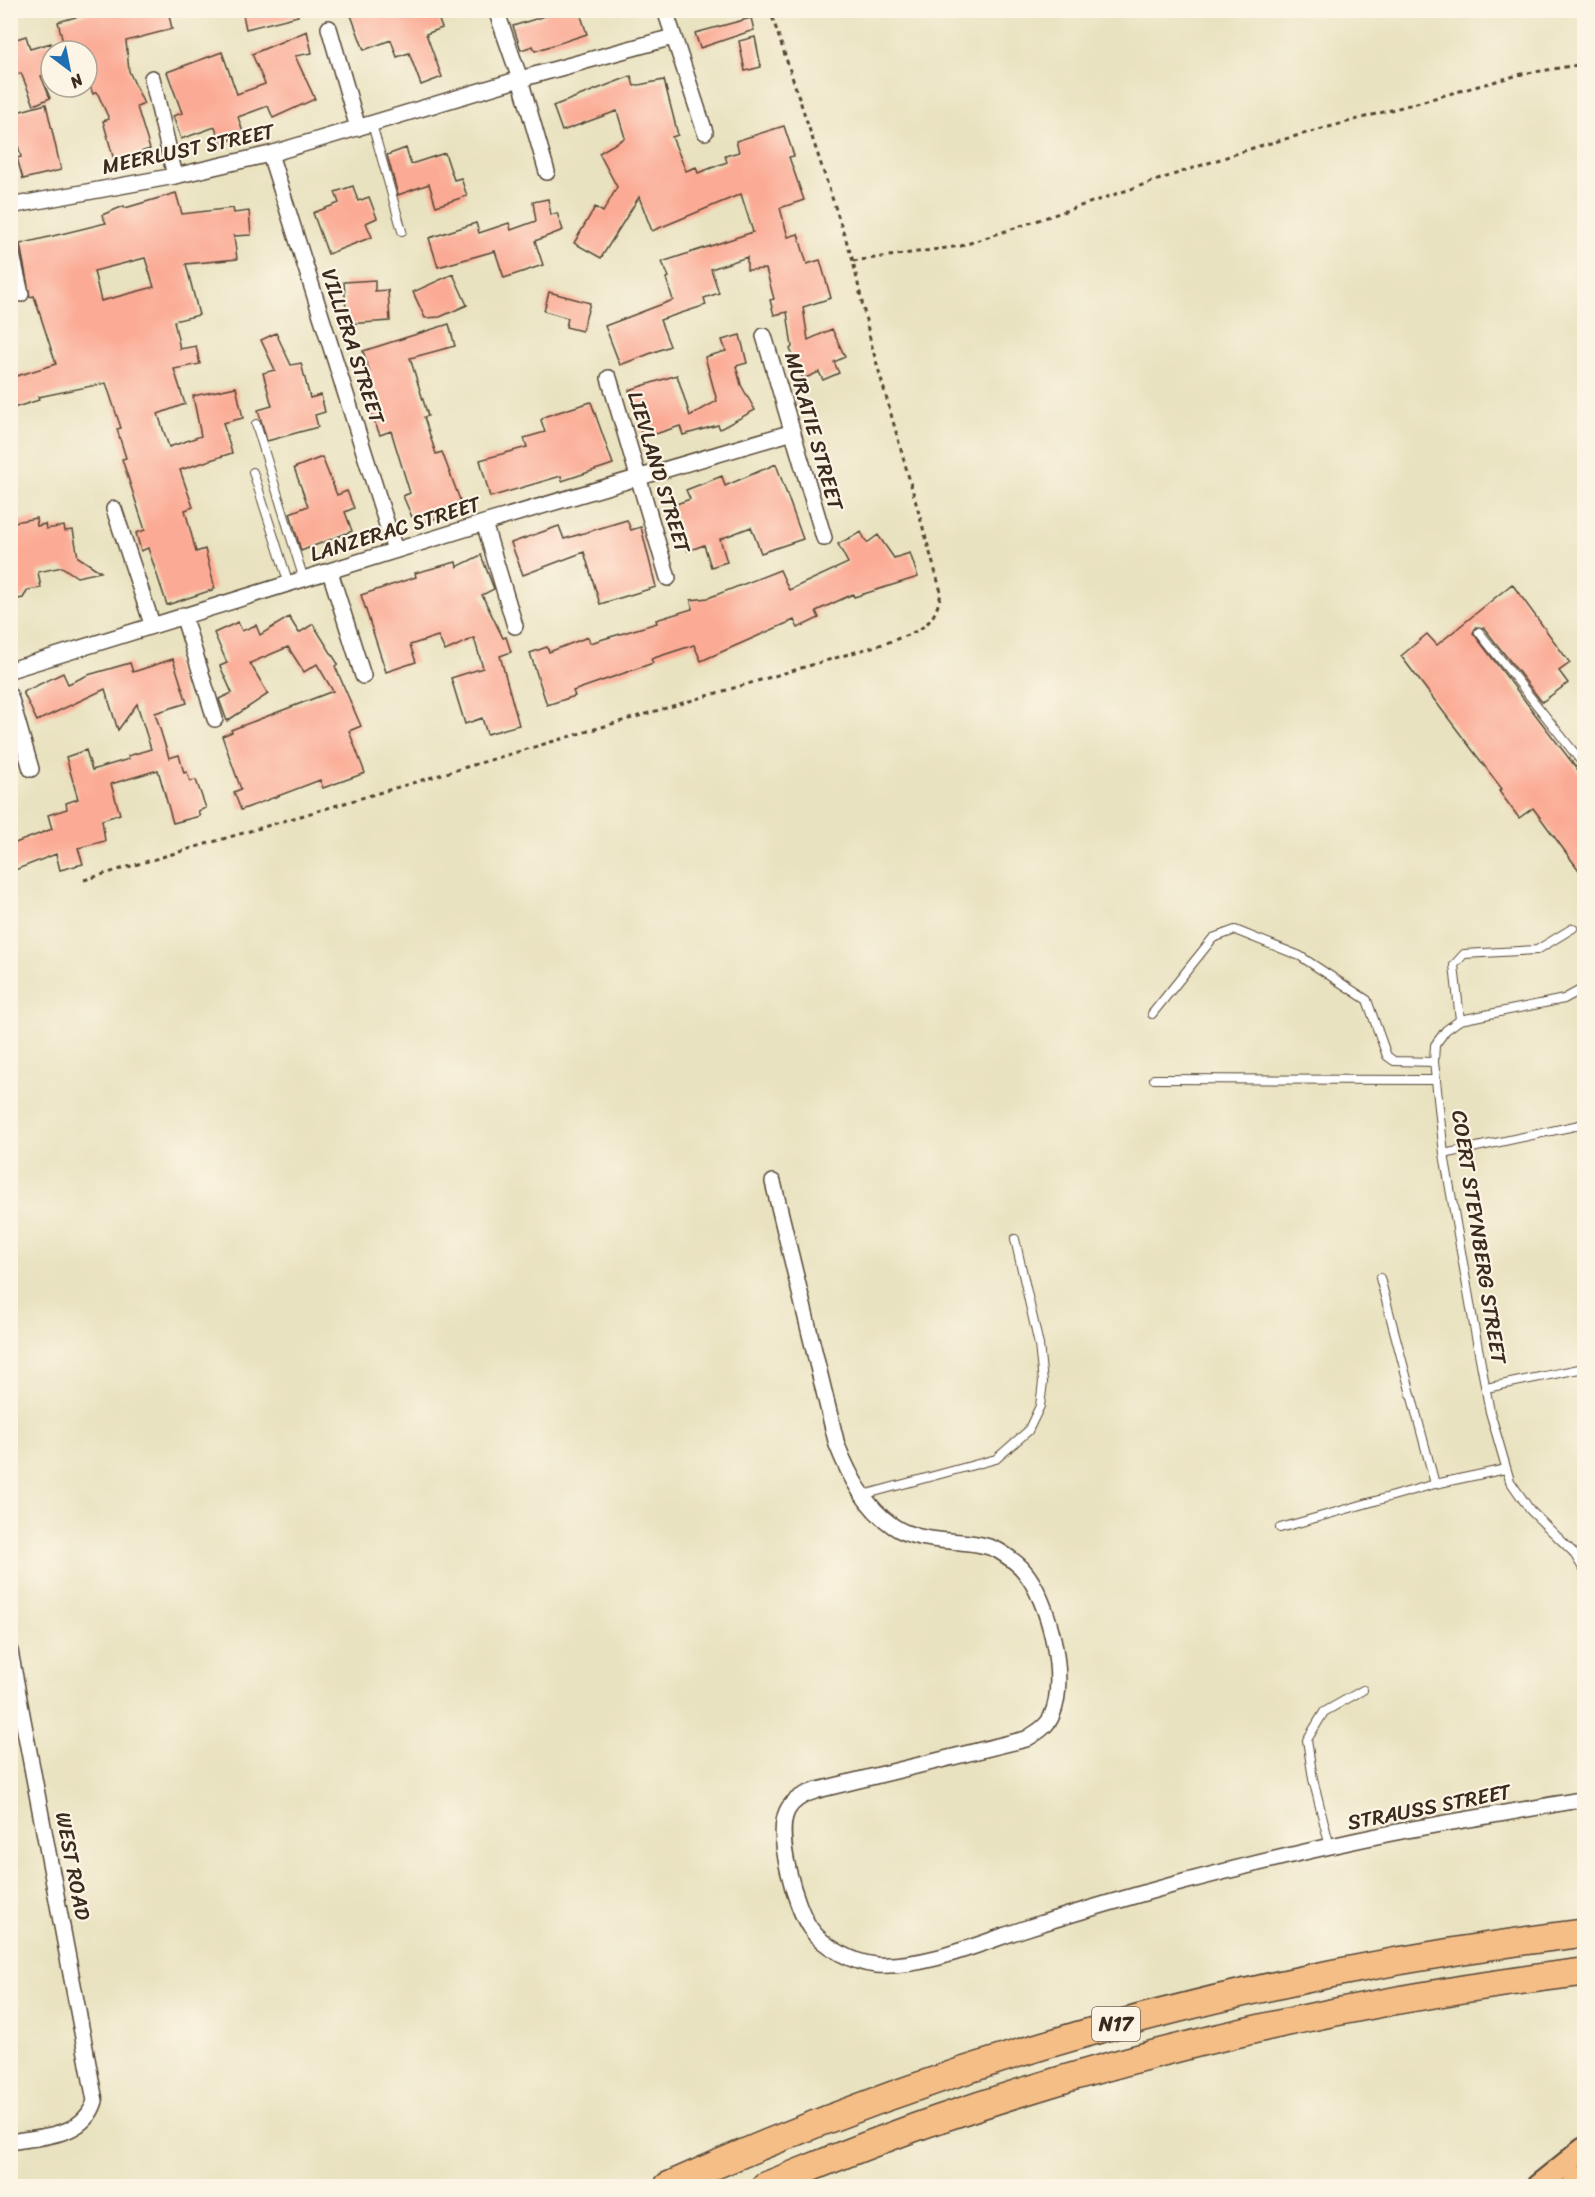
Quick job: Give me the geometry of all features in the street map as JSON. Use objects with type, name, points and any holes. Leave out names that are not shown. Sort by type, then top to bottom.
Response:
[{"type":"highway","name":"N17","points":[[668,2187],[826,2120],[1019,2052],[1110,2025],[1291,1981],[1376,1964],[1584,1933]]},
{"type":"highway","name":"N17","points":[[765,2187],[937,2120],[1033,2088],[1216,2037],[1390,2000],[1584,1972]]},
{"type":"main road","points":[[1538,2187],[1584,2149]]},
{"type":"main road","points":[[1573,2187],[1584,2177]]},
{"type":"street","points":[[496,10],[520,79],[547,172]]},
{"type":"street","points":[[665,10],[705,132]]},
{"type":"street","points":[[329,28],[365,126]]},
{"type":"street","name":"MEERLUST STREET","points":[[10,206],[175,176],[270,154],[520,79],[673,37]]},
{"type":"street","points":[[152,78],[175,176]]},
{"type":"street","name":"VILLIERA STREET","points":[[270,154],[395,550]]},
{"type":"street","points":[[10,246],[21,294]]},
{"type":"street","name":"MURATIE STREET","points":[[764,336],[824,538]]},
{"type":"street","name":"LIEVLAND STREET","points":[[609,378],[668,578]]},
{"type":"street","name":"LANZERAC STREET","points":[[10,670],[395,550],[793,432]]},
{"type":"street","points":[[114,509],[152,624]]},
{"type":"street","points":[[484,523],[515,626]]},
{"type":"street","points":[[330,572],[363,676]]},
{"type":"street","points":[[183,615],[215,719]]},
{"type":"street","points":[[10,696],[31,769]]},
{"type":"street","name":"STRAUSS STREET","points":[[773,1182],[837,1445],[847,1469],[876,1512],[895,1528],[938,1542],[969,1544],[998,1551],[1024,1571],[1039,1598],[1054,1641],[1058,1688],[1052,1716],[1040,1731],[1026,1739],[818,1790],[800,1797],[793,1804],[787,1811],[784,1835],[796,1897],[811,1930],[825,1943],[854,1960],[876,1965],[903,1964],[934,1957],[1134,1896],[1330,1847],[1406,1830],[1584,1799]]},
{"type":"street","name":"WEST ROAD","points":[[10,1651],[94,2090],[92,2112],[75,2128],[10,2142]]},
{"type":"lane","points":[[365,126],[402,231]]},
{"type":"lane","points":[[256,424],[296,582]]},
{"type":"lane","points":[[253,472],[296,582]]},
{"type":"lane","points":[[1479,632],[1584,765]]},
{"type":"lane","points":[[1573,928],[1537,950],[1464,954],[1454,965],[1460,1020],[1564,999],[1584,988]]},
{"type":"lane","points":[[1152,1014],[1213,938],[1235,930],[1300,956],[1367,1000],[1387,1056],[1394,1061],[1434,1062]]},
{"type":"lane","name":"COERT STEYNBERG STREET","points":[[1460,1020],[1446,1030],[1435,1046],[1435,1080],[1444,1154],[1486,1388],[1510,1481],[1530,1510],[1573,1552],[1584,1570]]},
{"type":"lane","points":[[1154,1079],[1435,1080]]},
{"type":"lane","points":[[1444,1154],[1584,1124]]},
{"type":"lane","points":[[863,1495],[996,1459],[1028,1431],[1040,1406],[1044,1382],[1039,1345],[1015,1239]]},
{"type":"lane","points":[[1380,1278],[1435,1484]]},
{"type":"lane","points":[[1486,1388],[1584,1368]]},
{"type":"lane","points":[[1280,1528],[1435,1484],[1506,1469]]},
{"type":"lane","points":[[1330,1847],[1313,1779],[1307,1740],[1324,1712],[1363,1690]]},
{"type":"path","points":[[853,261],[962,246],[1256,147],[1522,74],[1584,64]]},
{"type":"building","points":[[100,10],[168,10],[172,29],[126,41],[129,71],[144,104],[137,107],[150,149],[114,160],[103,121],[109,119],[99,96],[99,39],[62,39],[58,22]]},
{"type":"building","points":[[242,10],[297,10],[298,16],[246,29]]},
{"type":"building","points":[[349,10],[435,10],[442,28],[426,34],[442,77],[421,85],[409,53],[397,57],[391,40],[364,50]]},
{"type":"building","points":[[543,10],[579,10],[587,34],[535,51],[533,46],[521,50],[513,26],[545,16]]},
{"type":"building","points":[[751,18],[754,30],[700,48],[695,33]]},
{"type":"building","points":[[307,31],[312,53],[295,56],[315,99],[273,118],[268,106],[238,117],[244,135],[221,143],[215,127],[181,139],[173,116],[182,113],[167,72],[222,52],[237,94],[265,84],[252,54]]},
{"type":"building","points":[[26,36],[30,49],[39,46],[39,99],[48,99],[34,105],[21,73],[10,76],[10,41]]},
{"type":"building","points":[[755,37],[761,67],[745,71],[739,41]]},
{"type":"building","points":[[631,76],[634,86],[664,80],[678,135],[672,137],[686,171],[696,167],[698,173],[727,162],[725,156],[739,152],[736,141],[784,126],[794,156],[789,157],[804,200],[780,208],[788,237],[798,234],[807,264],[820,260],[831,298],[803,307],[808,340],[832,329],[845,357],[834,362],[839,373],[823,380],[819,372],[803,379],[790,349],[792,347],[787,312],[774,315],[770,300],[774,299],[766,269],[747,270],[747,257],[711,269],[719,293],[704,298],[706,305],[660,320],[670,346],[620,365],[605,326],[673,300],[666,278],[669,277],[662,262],[753,232],[741,194],[652,231],[639,197],[601,258],[574,243],[595,207],[603,212],[617,187],[599,153],[625,138],[617,111],[562,131],[553,106]]},
{"type":"building","points":[[46,104],[61,170],[23,179],[17,158],[21,157],[10,114]]},
{"type":"building","points":[[406,148],[411,164],[445,153],[454,180],[461,178],[467,196],[436,206],[429,184],[398,195],[387,155]]},
{"type":"building","points":[[353,186],[358,201],[369,197],[377,218],[366,223],[372,237],[328,254],[313,213],[339,203],[335,192]]},
{"type":"building","points":[[176,193],[182,214],[233,208],[234,213],[249,211],[251,235],[234,236],[237,259],[186,264],[199,315],[174,321],[180,349],[196,346],[200,364],[174,369],[185,404],[158,414],[169,447],[201,436],[193,396],[236,387],[243,418],[223,423],[232,453],[180,470],[193,507],[185,510],[196,552],[205,549],[215,589],[167,605],[148,548],[141,551],[136,533],[145,530],[122,459],[126,458],[117,429],[121,428],[106,383],[38,397],[39,400],[10,409],[10,378],[56,364],[34,296],[30,297],[20,244],[106,223],[102,215],[124,206],[125,208]],"holes":[[[145,258],[154,287],[101,301],[94,271]]]},
{"type":"building","points":[[548,199],[551,215],[557,213],[563,230],[535,241],[543,265],[504,278],[495,251],[438,267],[429,238],[476,223],[479,233],[509,223],[511,230],[536,221],[533,202]]},
{"type":"building","points":[[453,274],[467,305],[440,317],[425,318],[413,292]]},
{"type":"building","points":[[375,280],[375,291],[388,290],[390,321],[347,324],[344,282]]},
{"type":"building","points":[[549,292],[590,303],[582,331],[566,327],[568,318],[544,311]]},
{"type":"building","points":[[449,324],[455,346],[410,358],[428,416],[424,417],[436,454],[442,452],[463,508],[423,523],[419,515],[412,517],[403,496],[410,493],[391,431],[380,435],[366,401],[377,396],[363,351]]},
{"type":"building","points":[[276,333],[291,365],[301,363],[310,398],[321,395],[325,412],[315,415],[318,427],[267,441],[258,410],[272,406],[263,373],[275,370],[261,340]]},
{"type":"building","points":[[740,335],[747,363],[736,366],[741,385],[755,410],[720,429],[718,425],[683,435],[680,426],[643,438],[629,390],[677,375],[690,416],[717,401],[705,357],[726,351],[722,340]]},
{"type":"building","points":[[591,402],[613,464],[562,481],[561,476],[490,497],[480,460],[527,447],[524,438],[545,432],[541,420],[546,416]]},
{"type":"building","points":[[322,457],[337,495],[347,491],[354,508],[345,512],[352,531],[301,551],[290,513],[308,506],[294,468]]},
{"type":"building","points":[[776,464],[803,539],[761,553],[751,527],[720,539],[727,562],[711,567],[704,545],[688,551],[671,506],[690,499],[686,490],[722,476],[725,486]]},
{"type":"building","points":[[36,518],[37,526],[45,524],[46,529],[64,526],[65,531],[73,530],[78,557],[101,572],[77,577],[62,567],[38,572],[41,588],[28,590],[23,598],[13,600],[10,559],[14,553],[10,523]]},
{"type":"building","points":[[627,520],[631,530],[641,527],[656,587],[600,604],[584,552],[523,575],[511,543],[559,526],[564,539]]},
{"type":"building","points":[[861,532],[867,543],[878,535],[894,558],[910,553],[918,577],[854,597],[853,594],[816,611],[819,618],[798,628],[794,620],[701,661],[694,645],[651,659],[653,663],[573,691],[575,696],[547,705],[530,653],[547,647],[549,652],[588,637],[590,643],[657,623],[656,620],[692,609],[691,600],[708,598],[780,570],[789,590],[848,563],[838,544]]},
{"type":"building","points":[[481,555],[494,589],[482,595],[503,638],[506,637],[511,652],[500,656],[519,725],[487,734],[482,718],[465,724],[451,678],[483,668],[474,638],[445,651],[438,636],[410,645],[416,662],[386,672],[361,595],[416,577],[415,573],[456,562],[457,567]]},
{"type":"building","points":[[1512,584],[1570,663],[1559,671],[1568,683],[1542,702],[1484,628],[1476,627],[1473,633],[1584,778],[1584,877],[1533,808],[1519,818],[1499,791],[1502,789],[1401,656],[1427,634],[1437,645]]},
{"type":"building","points":[[289,617],[299,633],[313,624],[338,664],[335,666],[361,726],[349,731],[365,773],[323,788],[320,780],[241,810],[234,792],[241,789],[222,736],[232,732],[231,730],[333,691],[317,664],[304,672],[288,647],[250,663],[268,694],[227,721],[219,699],[232,693],[220,666],[227,663],[214,633],[238,622],[242,631],[256,625],[260,635]]},
{"type":"building","points":[[173,659],[187,703],[155,713],[169,758],[179,755],[184,773],[187,772],[190,781],[196,780],[206,808],[198,811],[200,816],[173,823],[158,770],[111,784],[120,814],[102,820],[105,841],[78,848],[83,864],[60,870],[56,854],[10,872],[10,845],[52,829],[48,815],[67,809],[66,803],[78,799],[66,757],[86,750],[92,770],[129,759],[128,756],[151,749],[137,704],[118,730],[105,689],[37,721],[23,692],[63,673],[68,684],[88,675],[130,663],[133,672]]}]
